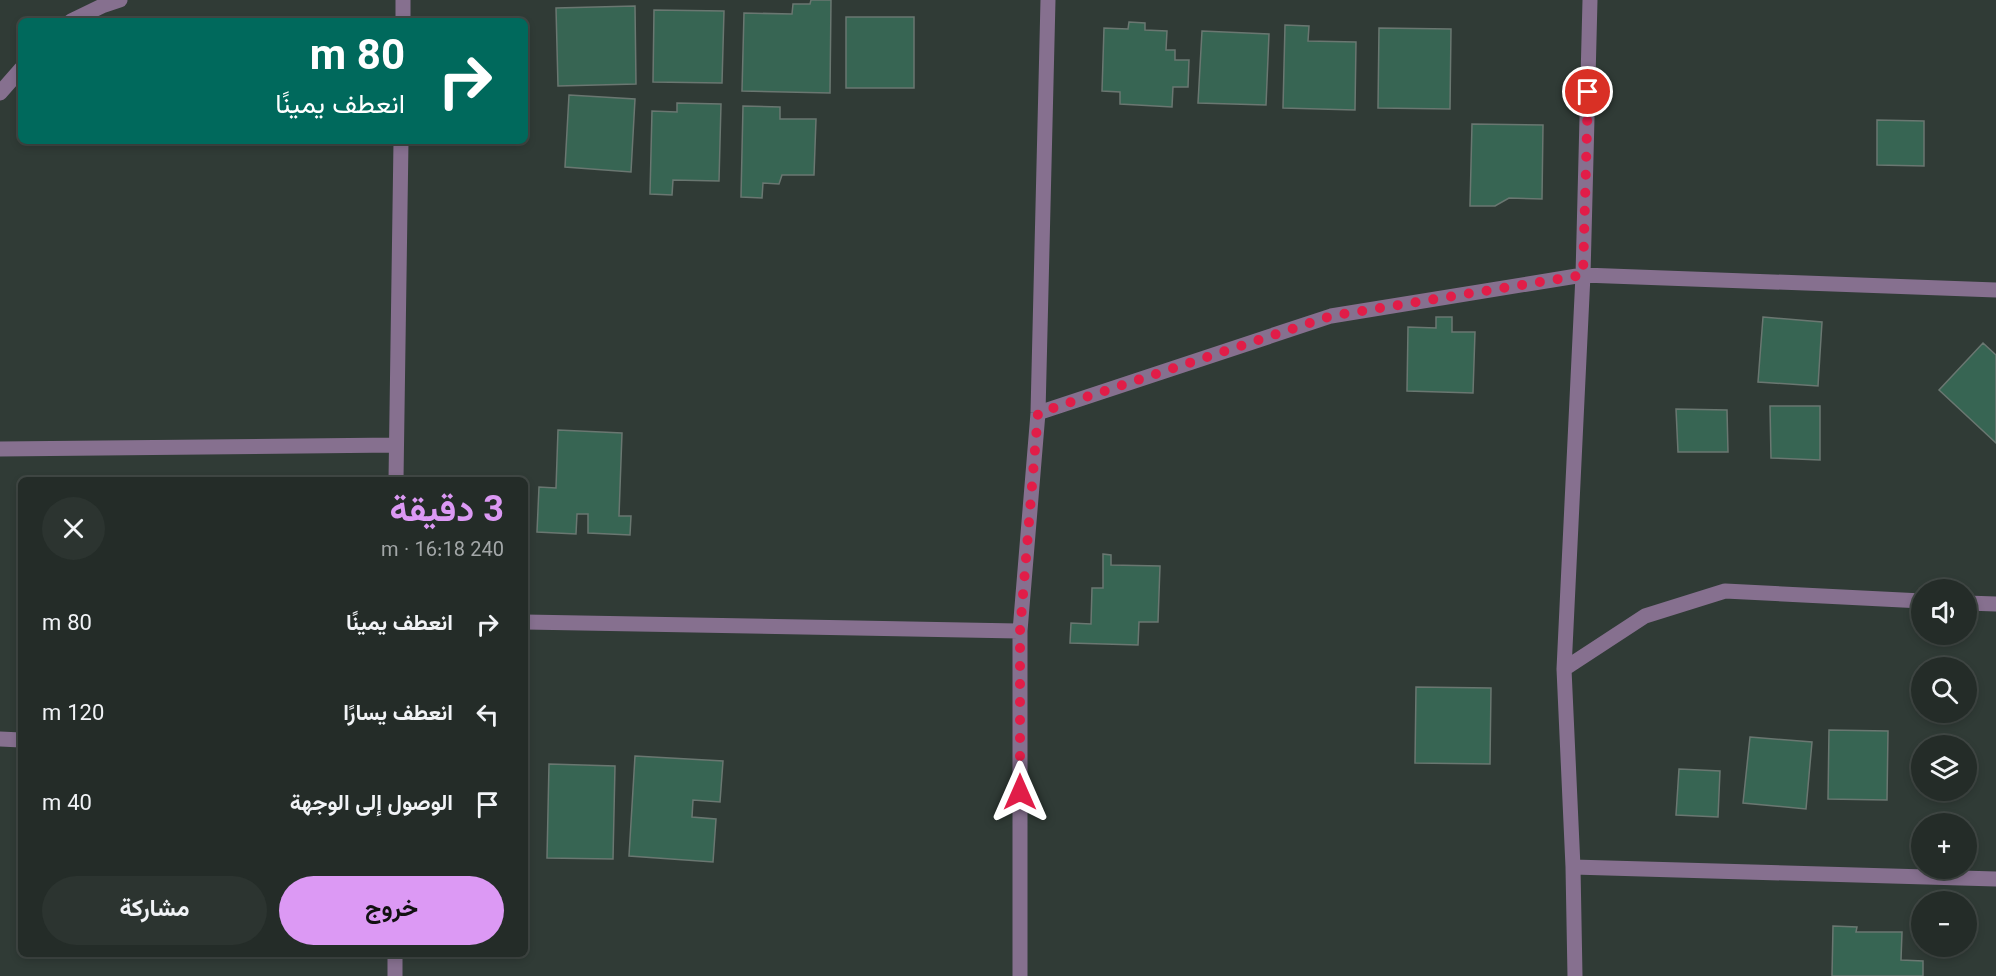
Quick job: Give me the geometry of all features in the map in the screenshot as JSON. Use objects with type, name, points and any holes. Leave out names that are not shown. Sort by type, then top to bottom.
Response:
[{"type":"street","points":[[77,18],[120,0]]},
{"type":"street","points":[[403,0],[403,18]]},
{"type":"street","points":[[1020,976],[1020,631],[1038,413],[1048,0]]},
{"type":"street","points":[[1575,976],[1573,867],[1564,669],[1583,275],[1590,0]]},
{"type":"street","points":[[0,93],[18,72]]},
{"type":"street","points":[[396,477],[401,144]]},
{"type":"street","points":[[1038,413],[1331,316],[1583,275],[1996,290]]},
{"type":"street","points":[[0,449],[396,446]]},
{"type":"street","points":[[1564,669],[1645,616],[1725,591],[1911,600]]},
{"type":"street","points":[[1977,603],[1996,604]]},
{"type":"street","points":[[528,622],[1020,631]]},
{"type":"street","points":[[0,740],[18,740]]},
{"type":"street","points":[[1573,867],[1996,879]]},
{"type":"street","points":[[395,957],[395,976]]},
{"type":"building","points":[[811,0],[831,0],[830,93],[742,91],[744,13],[792,14],[793,4],[810,4]]},
{"type":"building","points":[[635,6],[636,84],[558,86],[556,8]]},
{"type":"building","points":[[654,10],[724,11],[722,83],[653,82]]},
{"type":"building","points":[[846,17],[914,17],[914,88],[846,88]]},
{"type":"building","points":[[1129,22],[1145,23],[1145,30],[1167,31],[1166,50],[1175,50],[1175,60],[1189,60],[1188,87],[1173,87],[1172,107],[1120,104],[1120,92],[1102,91],[1104,28],[1128,29]]},
{"type":"building","points":[[1285,25],[1309,26],[1308,41],[1356,42],[1355,110],[1283,108]]},
{"type":"building","points":[[1379,28],[1451,29],[1450,109],[1378,108]]},
{"type":"building","points":[[1202,31],[1269,34],[1266,105],[1198,103]]},
{"type":"building","points":[[569,95],[635,99],[631,172],[565,167]]},
{"type":"building","points":[[677,103],[721,104],[719,181],[673,180],[672,195],[650,194],[652,111],[677,112]]},
{"type":"building","points":[[743,106],[780,107],[780,119],[816,119],[814,175],[782,175],[779,184],[763,183],[762,198],[741,197]]},
{"type":"building","points":[[1877,120],[1924,121],[1924,166],[1877,165]]},
{"type":"building","points":[[1472,124],[1543,125],[1542,199],[1509,198],[1495,206],[1470,206]]},
{"type":"building","points":[[1436,317],[1452,317],[1452,332],[1475,332],[1473,393],[1407,391],[1408,327],[1436,328]]},
{"type":"building","points":[[1763,317],[1822,322],[1818,386],[1758,382]]},
{"type":"building","points":[[1983,343],[1996,355],[1996,443],[1939,390]]},
{"type":"building","points":[[1770,406],[1820,406],[1820,460],[1771,458]]},
{"type":"building","points":[[1676,409],[1727,410],[1728,452],[1678,452]]},
{"type":"building","points":[[558,430],[622,433],[619,516],[631,516],[630,535],[588,533],[588,514],[577,514],[576,534],[537,532],[539,487],[556,488]]},
{"type":"building","points":[[1103,554],[1111,555],[1111,565],[1160,566],[1158,622],[1139,622],[1138,645],[1070,643],[1071,623],[1091,624],[1092,588],[1103,588]]},
{"type":"building","points":[[1416,687],[1491,688],[1490,764],[1415,763]]},
{"type":"building","points":[[1829,730],[1888,731],[1887,800],[1828,799]]},
{"type":"building","points":[[1750,737],[1812,742],[1806,809],[1743,803]]},
{"type":"building","points":[[635,756],[723,761],[720,802],[693,800],[692,817],[716,819],[713,862],[629,856]]},
{"type":"building","points":[[549,764],[615,766],[613,859],[547,858]]},
{"type":"building","points":[[1679,769],[1720,771],[1718,817],[1676,815]]},
{"type":"building","points":[[1833,926],[1857,927],[1856,932],[1902,932],[1901,960],[1923,961],[1923,976],[1832,976]]},
{"type":"route","points":[[1020,792],[1020,631],[1038,413],[1331,316],[1583,275],[1588,92]]}]
